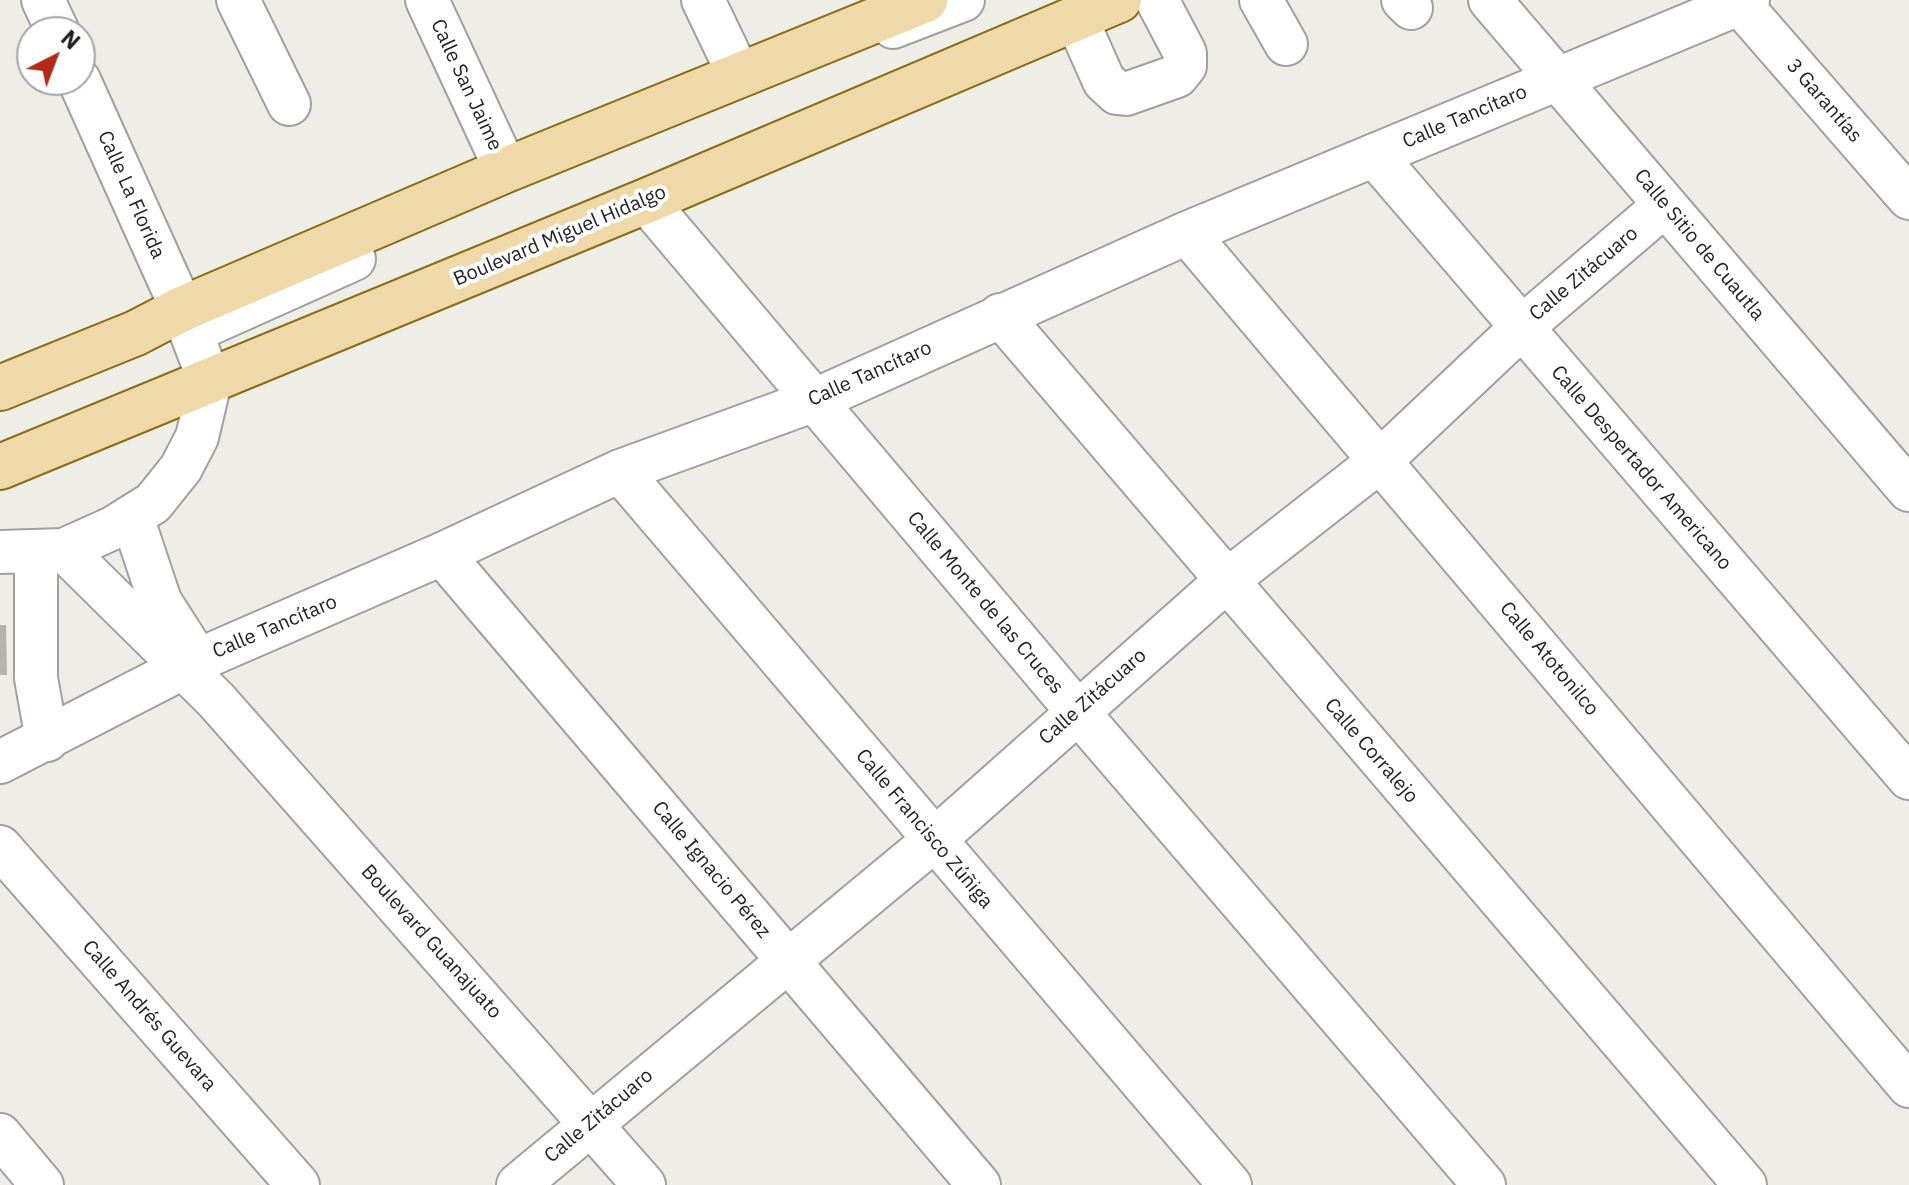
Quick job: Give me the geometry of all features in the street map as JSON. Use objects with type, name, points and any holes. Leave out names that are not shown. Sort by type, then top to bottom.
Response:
[{"type":"main road","name":"Boulevard Miguel Hidalgo","points":[[0,467],[197,347],[506,170],[925,0]]},
{"type":"main road","name":"Boulevard Miguel Hidalgo","points":[[0,388],[136,333],[197,347],[646,201],[1083,9],[1119,0]]},
{"type":"main road","points":[[0,413],[78,379],[120,352],[136,333]]},
{"type":"street","points":[[238,0],[289,104]]},
{"type":"street","name":"Calle San Jaime","points":[[427,0],[506,170]]},
{"type":"street","points":[[703,0],[739,75]]},
{"type":"street","points":[[0,449],[484,202],[963,0]]},
{"type":"street","points":[[197,347],[1083,9],[1104,81],[1117,93],[1126,94],[1177,76],[1185,66],[1185,53],[1157,0]]},
{"type":"street","points":[[1261,0],[1286,44]]},
{"type":"street","name":"Calle Sitio de Cuautla","points":[[1490,0],[1909,490]]},
{"type":"street","name":"Calle Tancítaro","points":[[0,762],[190,665],[442,554],[620,471],[815,400],[1187,233],[1744,2]]},
{"type":"street","name":"3 Garantías","points":[[1744,2],[1909,198]]},
{"type":"street","name":"Calle La Florida","points":[[86,96],[197,347]]},
{"type":"street","name":"Calle Despertador Americano","points":[[1375,156],[1909,778]]},
{"type":"street","name":"Calle Monte de las Cruces","points":[[646,201],[1077,711],[1484,1185]]},
{"type":"street","name":"Calle Zitácuaro","points":[[518,1185],[933,841],[1225,582],[1381,460],[1521,328],[1665,205]]},
{"type":"street","name":"Calle Atotonilco","points":[[1187,233],[1909,1086]]},
{"type":"street","name":"Calle Corralejo","points":[[1000,315],[1225,582],[1745,1185]]},
{"type":"street","points":[[0,404],[136,333]]},
{"type":"street","points":[[47,740],[18,681],[33,551],[132,517],[153,503],[181,468],[197,437],[197,347]]},
{"type":"street","name":"Calle Francisco Zúñiga","points":[[620,471],[1230,1185]]},
{"type":"street","name":"Boulevard Guanajuato","points":[[132,517],[160,601],[190,665],[216,700],[644,1185]]},
{"type":"street","name":"Boulevard Guanajuato","points":[[33,551],[190,665]]},
{"type":"street","name":"Calle Ignacio Pérez","points":[[442,554],[979,1185]]},
{"type":"street","name":"Calle Andrés Guevara","points":[[0,847],[298,1185]]},
{"type":"street","points":[[0,1135],[42,1185]]},
{"type":"building","points":[[0,625],[6,625],[7,675],[0,675]]}]
